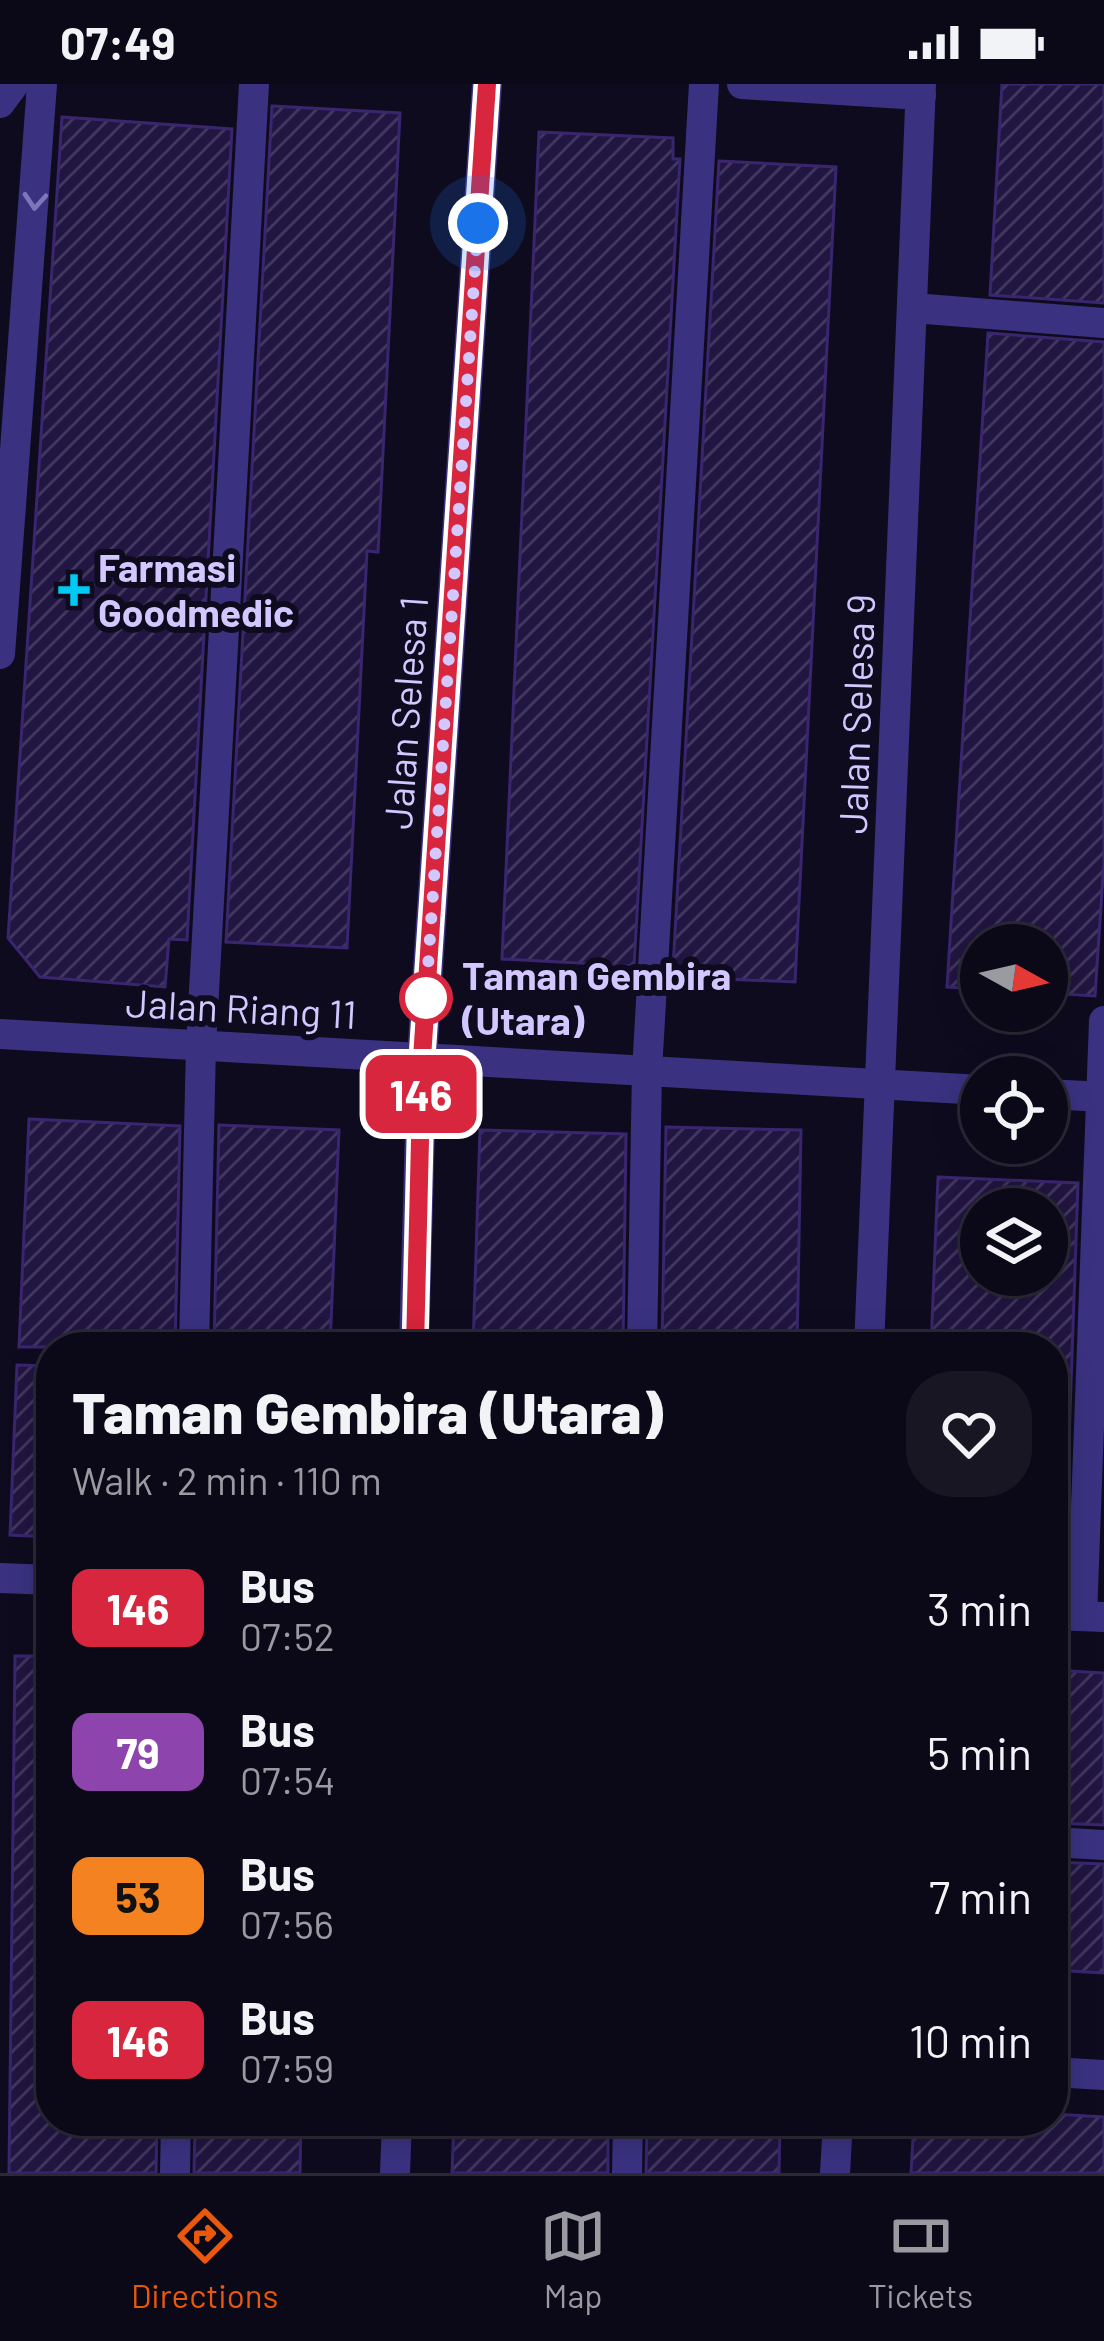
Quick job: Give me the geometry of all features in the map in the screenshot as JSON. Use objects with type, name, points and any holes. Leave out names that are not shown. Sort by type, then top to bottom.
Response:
[{"type":"street","points":[[0,103],[14,84]]},
{"type":"street","points":[[0,654],[42,84]]},
{"type":"street","points":[[194,1332],[201,1046],[254,84]]},
{"type":"street","name":"Jalan Selesa 1","points":[[415,1332],[422,1058],[487,84]]},
{"type":"street","points":[[642,1332],[647,1071],[704,84]]},
{"type":"street","points":[[742,84],[921,89]]},
{"type":"street","name":"Jalan Selesa 9","points":[[870,1332],[921,89]]},
{"type":"street","points":[[913,308],[1104,323]]},
{"type":"street","points":[[1080,1616],[1104,1021]]},
{"type":"street","name":"Jalan Riang 11","points":[[0,1034],[960,1089]]},
{"type":"street","points":[[1068,1095],[1102,1097]]},
{"type":"street","points":[[0,1578],[36,1579]]},
{"type":"street","points":[[1068,1843],[1104,1845]]},
{"type":"street","points":[[1068,2073],[1104,2075]]},
{"type":"street","points":[[175,2173],[176,2136]]},
{"type":"street","points":[[395,2173],[396,2136]]},
{"type":"street","points":[[627,2173],[628,2136]]},
{"type":"street","points":[[835,2173],[837,2136]]},
{"type":"building","points":[[1002,84],[1104,84],[1104,303],[990,295]]},
{"type":"building","points":[[272,106],[400,113],[378,552],[367,551],[347,948],[226,942]]},
{"type":"building","points":[[62,117],[232,129],[187,940],[169,939],[165,987],[40,977],[8,938]]},
{"type":"building","points":[[539,132],[673,138],[673,159],[680,159],[634,966],[502,959]]},
{"type":"building","points":[[719,161],[836,167],[795,982],[676,977],[673,968]]},
{"type":"building","points":[[988,333],[1104,342],[1104,861],[1095,996],[1068,994],[1068,924],[960,924],[960,988],[947,987]]},
{"type":"building","points":[[29,1119],[180,1126],[175,1332],[36,1332],[36,1347],[19,1347]]},
{"type":"building","points":[[219,1125],[339,1130],[331,1332],[214,1332]]},
{"type":"building","points":[[666,1127],[801,1130],[797,1332],[662,1332]]},
{"type":"building","points":[[480,1130],[626,1134],[623,1332],[473,1332]]},
{"type":"building","points":[[938,1177],[1078,1183],[1068,1469],[1068,1332],[932,1332]]},
{"type":"building","points":[[17,1365],[36,1366],[36,1536],[10,1535]]},
{"type":"building","points":[[15,1656],[36,1656],[36,2136],[157,2136],[156,2173],[9,2173]]},
{"type":"building","points":[[1068,1671],[1104,1673],[1104,1825],[1068,1824]]},
{"type":"building","points":[[1068,1863],[1104,1864],[1104,1973],[1068,1971]]},
{"type":"building","points":[[1068,2115],[1104,2117],[1104,2173],[911,2173],[913,2136],[1068,2136]]},
{"type":"building","points":[[195,2136],[301,2136],[300,2173],[194,2173]]},
{"type":"building","points":[[453,2136],[608,2136],[608,2173],[452,2173]]},
{"type":"building","points":[[647,2136],[780,2136],[779,2173],[646,2173]]},
{"type":"bus line","name":"146","points":[[415,1332],[422,1058],[487,84]]},
{"type":"place","name":"Farmasi Goodmedic","points":[[74,590]]},
{"type":"place","name":"Taman Gembira (Utara)","points":[[426,998]]},
{"type":"route","points":[[426,998],[425,1012],[478,223]]}]
